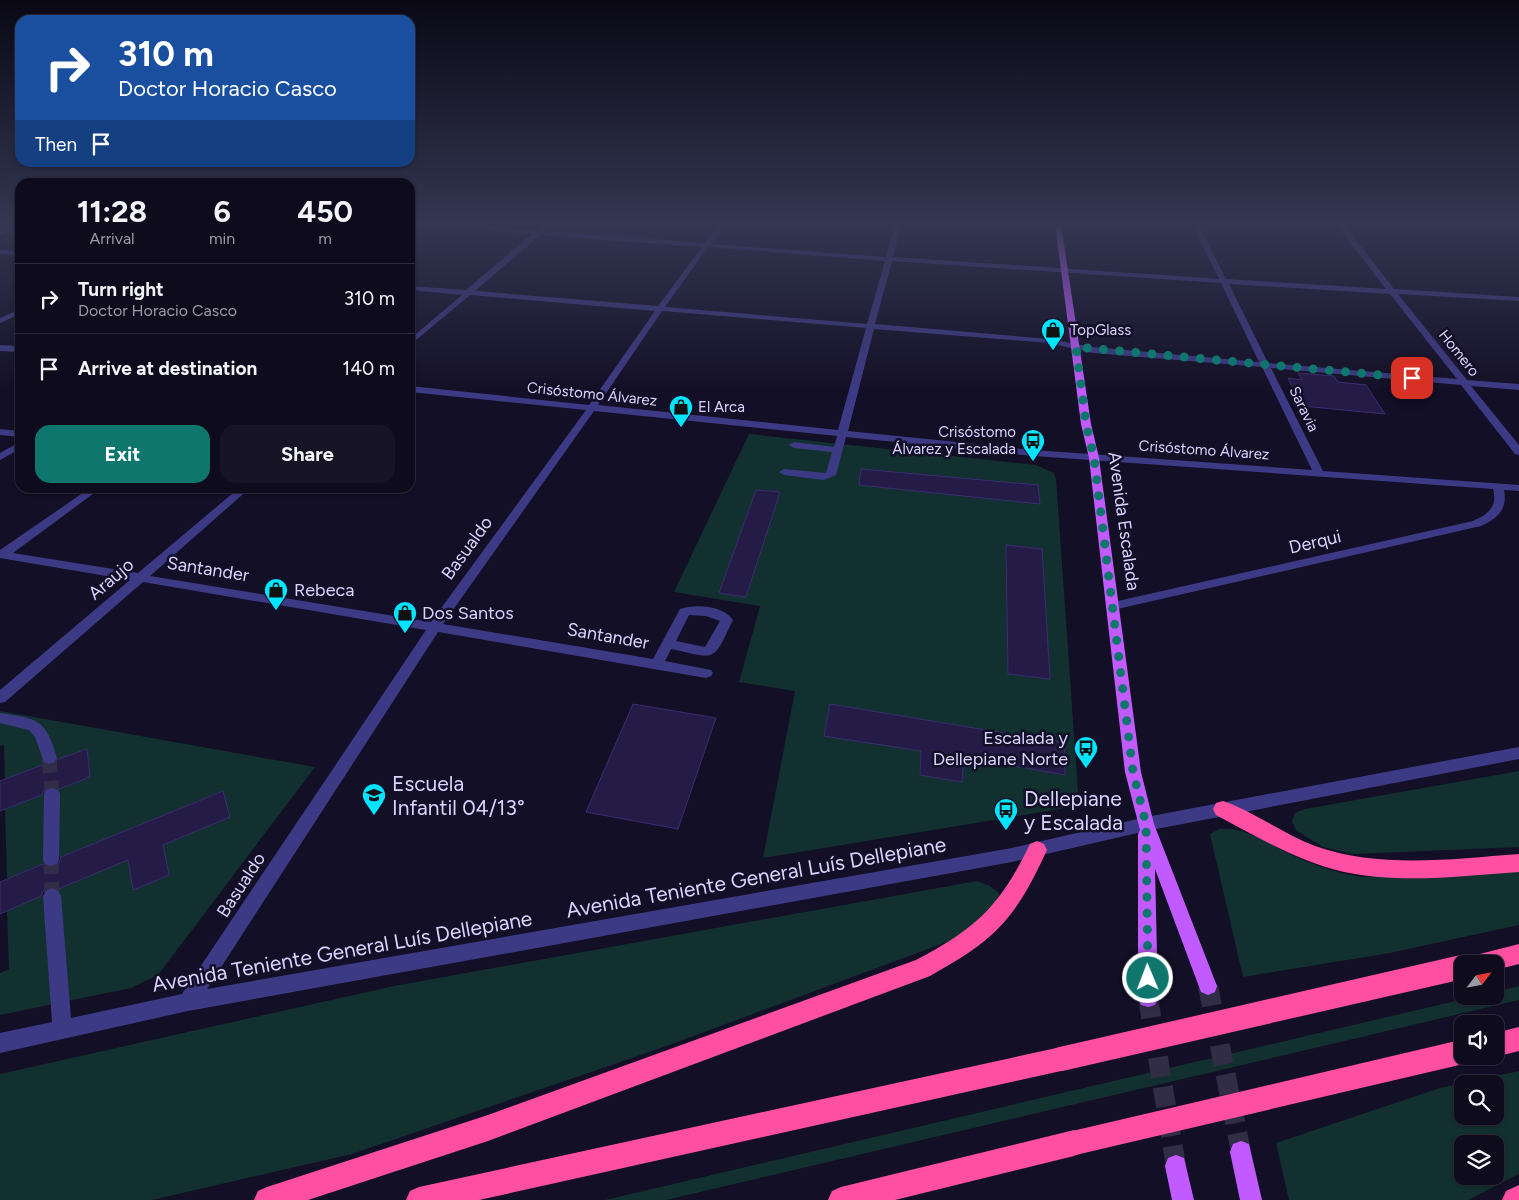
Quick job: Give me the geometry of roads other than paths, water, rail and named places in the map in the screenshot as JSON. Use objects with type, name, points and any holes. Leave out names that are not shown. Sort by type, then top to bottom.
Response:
[{"type":"highway","points":[[1223,809],[1296,846],[1362,866],[1395,868],[1519,863]]},
{"type":"highway","points":[[266,1200],[488,1128],[922,968],[958,950],[987,929],[1004,911],[1021,886],[1037,850]]},
{"type":"highway","points":[[1504,958],[1519,954]]},
{"type":"highway","points":[[419,1200],[1061,1060],[1454,969]]},
{"type":"highway","points":[[1504,1043],[1519,1039]]},
{"type":"highway","points":[[841,1200],[1454,1054]]},
{"type":"highway","points":[[1515,1200],[1519,1198]]},
{"type":"main road","name":"Avenida Escalada","points":[[1065,280],[1086,424],[1094,458],[1133,772],[1146,824],[1208,986]]},
{"type":"main road","name":"Avenida Escalada","points":[[1146,824],[1148,998]]},
{"type":"main road","points":[[1241,1152],[1251,1200]]},
{"type":"main road","points":[[1176,1166],[1183,1200]]},
{"type":"street","points":[[415,339],[482,280]]},
{"type":"street","name":"Basualdo","points":[[188,1002],[435,626],[681,280]]},
{"type":"street","points":[[784,472],[831,475],[883,280]]},
{"type":"street","points":[[1192,280],[1519,299]]},
{"type":"street","name":"Homero","points":[[1383,280],[1519,452]]},
{"type":"street","name":"Saravia","points":[[1224,282],[1320,473]]},
{"type":"street","points":[[415,288],[1049,341],[1076,347],[1519,387]]},
{"type":"street","points":[[0,321],[15,314]]},
{"type":"street","points":[[0,348],[15,350]]},
{"type":"street","name":"Crisóstomo Álvarez","points":[[415,390],[591,409],[1094,458],[1519,488]]},
{"type":"street","points":[[0,432],[15,434]]},
{"type":"street","points":[[794,445],[837,450]]},
{"type":"street","points":[[0,457],[15,448]]},
{"type":"street","name":"Derqui","points":[[1113,606],[1477,524],[1492,517],[1500,507],[1501,496],[1497,486]]},
{"type":"street","points":[[2,554],[89,493]]},
{"type":"street","name":"Araujo","points":[[0,698],[239,493]]},
{"type":"street","name":"Santander","points":[[2,554],[706,673]]},
{"type":"street","points":[[657,664],[668,644]]},
{"type":"street","points":[[0,718],[31,723],[37,727],[42,732],[49,758]]},
{"type":"street","name":"Avenida Teniente General Luís Dellepiane","points":[[0,1043],[188,1002],[1037,850],[1146,824],[1519,754]]},
{"type":"street","points":[[52,794],[52,859]]},
{"type":"street","points":[[52,896],[62,1029]]},
{"type":"tunnel","points":[[49,758],[52,794]]},
{"type":"tunnel","points":[[51,859],[52,896]]},
{"type":"tunnel","points":[[1208,986],[1241,1152]]},
{"type":"tunnel","points":[[1148,998],[1176,1166]]},
{"type":"place","name":"TopGlass","points":[[1053,351]]},
{"type":"place","name":"El Arca","points":[[681,428]]},
{"type":"place","name":"Crisóstomo Álvarez y Escalada","points":[[1033,462]]},
{"type":"place","name":"Rebeca","points":[[276,611]]},
{"type":"place","name":"Dos Santos","points":[[405,634]]},
{"type":"place","name":"Escalada y Dellepiane Norte","points":[[1086,769]]},
{"type":"place","name":"Escuela Infantil 04/13°","points":[[374,816]]},
{"type":"place","name":"Dellepiane y Escalada","points":[[1006,831]]}]
